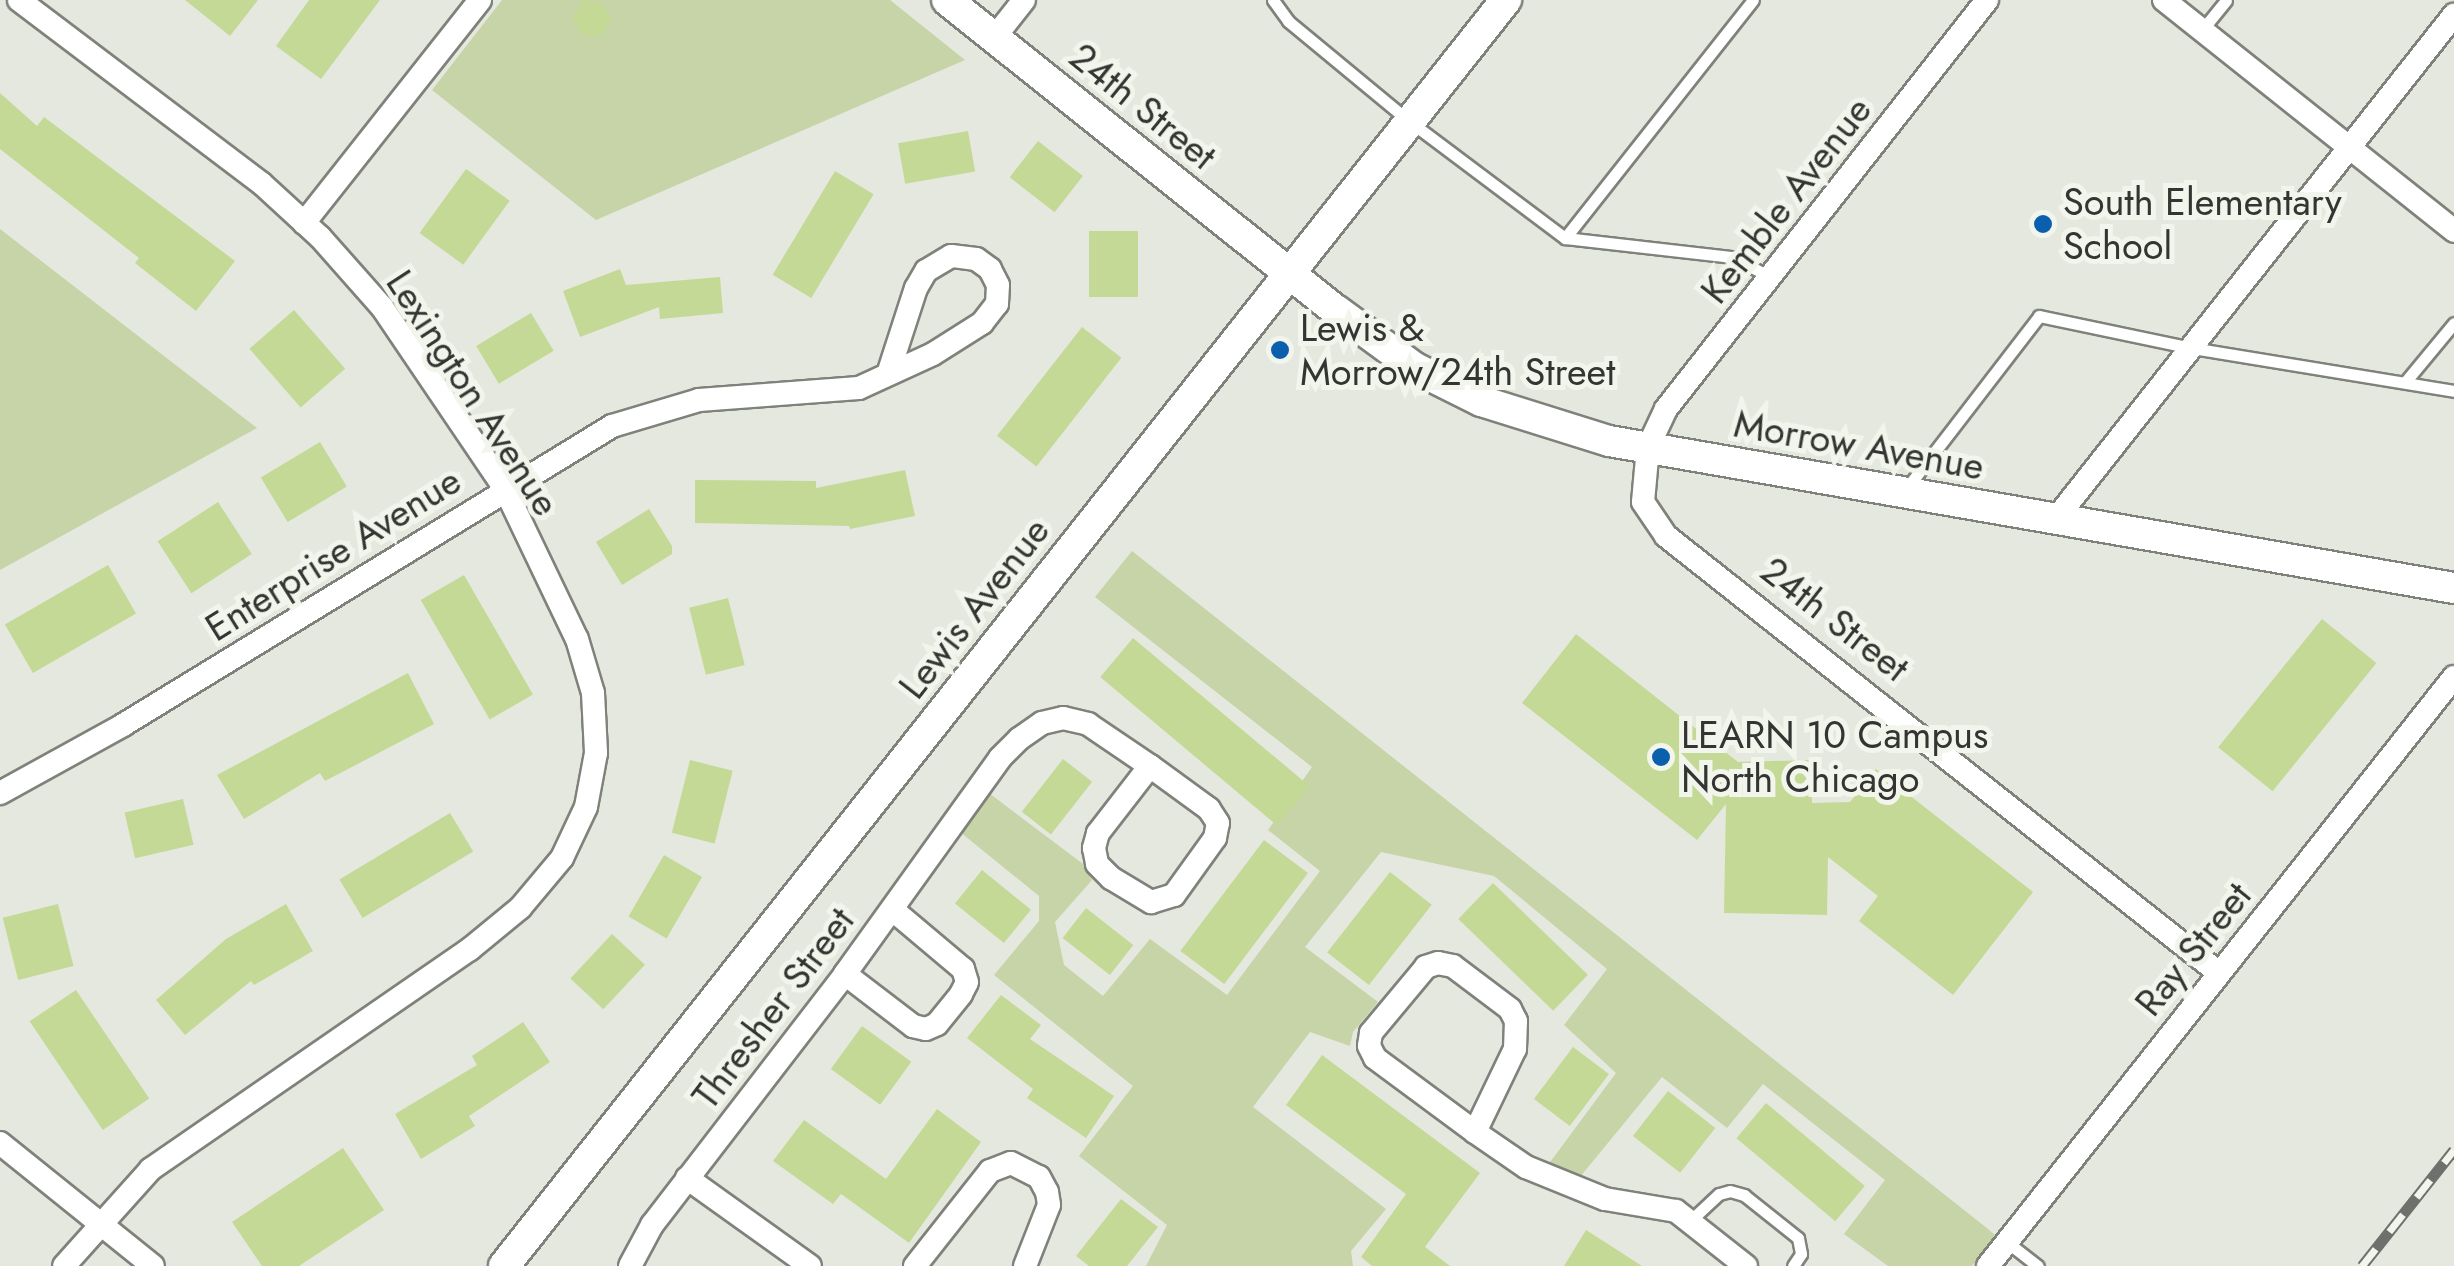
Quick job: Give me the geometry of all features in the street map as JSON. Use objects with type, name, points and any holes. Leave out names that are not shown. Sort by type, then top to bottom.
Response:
[{"type":"street","name":"Lexington Avenue","points":[[19,0],[261,183],[382,307],[505,489],[578,639],[593,693],[596,754],[586,807],[562,858],[520,908],[470,949],[152,1169],[64,1266]]},
{"type":"street","points":[[304,223],[480,0]]},
{"type":"street","name":"24th Street","points":[[947,0],[1290,274]]},
{"type":"street","points":[[994,38],[1024,0]]},
{"type":"street","name":"Lewis Avenue","points":[[504,1266],[1506,0]]},
{"type":"street","name":"Kemble Avenue","points":[[1648,447],[1666,409],[1987,0]]},
{"type":"street","points":[[2164,0],[2454,231]]},
{"type":"street","points":[[2055,520],[2454,16]]},
{"type":"street","name":"Enterprise Avenue","points":[[0,793],[123,725],[612,426],[700,400],[826,394],[859,388],[933,354],[982,322],[997,304],[998,284],[990,269],[976,259],[951,256],[926,271],[916,288],[888,374]]},
{"type":"street","name":"Morrow Avenue","points":[[1290,274],[1415,368],[1465,394],[1522,416],[1648,447],[1902,494],[2454,588]]},
{"type":"street","name":"24th Street","points":[[1648,447],[1642,502],[1666,536],[2219,973]]},
{"type":"street","name":"Ray Street","points":[[1988,1266],[2454,677]]},
{"type":"street","name":"Thresher Street","points":[[630,1266],[652,1224],[845,974],[974,794],[1019,739],[1042,723],[1063,718],[1088,724],[1150,766]]},
{"type":"street","points":[[1150,766],[1209,809],[1218,822],[1215,838],[1174,895],[1151,902],[1111,878],[1097,864],[1094,848],[1098,833],[1150,766]]},
{"type":"street","points":[[845,974],[913,1026],[926,1029],[937,1024],[960,994],[967,982],[964,969],[893,910]]},
{"type":"street","points":[[1475,1132],[1515,1049],[1516,1021],[1510,1009],[1467,976],[1438,962],[1426,967],[1371,1032],[1369,1046],[1375,1058],[1475,1132],[1543,1174],[1605,1199],[1676,1211],[1746,1266]]},
{"type":"street","points":[[0,1144],[153,1266]]},
{"type":"street","points":[[915,1266],[990,1171],[1012,1163],[1039,1176],[1048,1192],[1049,1205],[1025,1266]]},
{"type":"street","points":[[688,1178],[810,1266]]},
{"type":"lane","points":[[1273,0],[1288,21],[1565,238],[1733,257],[1770,277]]},
{"type":"lane","points":[[1565,238],[1753,0]]},
{"type":"lane","points":[[2202,30],[2226,0]]},
{"type":"lane","points":[[1902,494],[2039,316],[2192,348],[2454,391]]},
{"type":"lane","points":[[2406,382],[2454,323]]},
{"type":"lane","points":[[1691,1220],[1719,1194],[1730,1190],[1744,1196],[1798,1238],[1800,1254],[1793,1266]]},
{"type":"lane","points":[[2007,1242],[2038,1266]]},
{"type":"green space","points":[[502,0],[890,0],[965,60],[596,220],[432,90]]},
{"type":"green space","points":[[0,229],[257,428],[0,570]]},
{"type":"green space","points":[[1132,551],[1988,1229],[1996,1236],[1972,1266],[1888,1266],[1844,1234],[1885,1180],[1763,1084],[1727,1128],[1662,1077],[1580,1177],[1548,1165],[1616,1073],[1564,1025],[1607,969],[1494,876],[1381,852],[1305,947],[1378,1002],[1353,1032],[1350,1046],[1310,1032],[1253,1107],[1386,1209],[1351,1251],[1353,1266],[1146,1266],[1167,1225],[1079,1156],[1133,1086],[994,975],[1039,921],[1039,896],[960,832],[989,793],[1083,864],[1092,880],[1055,922],[1064,965],[1103,996],[1150,939],[1227,995],[1320,871],[1268,830],[1312,767],[1095,597]]},
{"type":"building","points":[[185,0],[258,0],[230,36]]},
{"type":"building","points":[[309,0],[380,0],[321,79],[276,46]]},
{"type":"building","points":[[584,0],[602,3],[612,19],[600,37],[582,35],[572,17]]},
{"type":"building","points":[[0,93],[37,126],[44,117],[235,261],[196,311],[135,263],[139,258],[0,149]]},
{"type":"building","points":[[968,131],[975,171],[905,184],[898,143]]},
{"type":"building","points":[[1038,141],[1083,176],[1055,212],[1010,177]]},
{"type":"building","points":[[466,169],[510,201],[463,265],[420,233]]},
{"type":"building","points":[[835,171],[874,194],[811,298],[773,275]]},
{"type":"building","points":[[1089,231],[1138,231],[1138,297],[1089,297]]},
{"type":"building","points":[[620,269],[626,285],[720,277],[723,313],[660,319],[659,307],[580,337],[563,291]]},
{"type":"building","points":[[294,310],[345,369],[301,408],[249,349]]},
{"type":"building","points":[[531,313],[554,351],[499,384],[476,346]]},
{"type":"building","points":[[1082,327],[1121,358],[1036,467],[997,436]]},
{"type":"building","points":[[320,442],[347,487],[288,522],[261,478]]},
{"type":"building","points":[[905,470],[915,516],[850,529],[695,523],[695,480],[816,481],[816,488]]},
{"type":"building","points":[[218,502],[252,554],[191,593],[158,541]]},
{"type":"building","points":[[649,509],[672,546],[672,554],[622,585],[596,542]]},
{"type":"building","points":[[108,565],[136,613],[33,673],[5,624]]},
{"type":"building","points":[[464,575],[533,695],[490,720],[421,600]]},
{"type":"building","points":[[728,598],[745,665],[706,675],[689,608]]},
{"type":"building","points":[[2322,619],[2376,663],[2273,791],[2218,747]]},
{"type":"building","points":[[1576,634],[1738,762],[1811,760],[1812,803],[1850,802],[1876,769],[2033,892],[1953,995],[1859,921],[1878,896],[1828,857],[1827,915],[1724,913],[1726,804],[1697,840],[1522,703]]},
{"type":"building","points":[[1133,638],[1310,786],[1277,826],[1100,677]]},
{"type":"building","points":[[408,673],[434,724],[325,781],[320,773],[244,819],[217,775]]},
{"type":"building","points":[[1063,759],[1092,782],[1051,835],[1022,812]]},
{"type":"building","points":[[690,760],[733,771],[715,843],[672,833]]},
{"type":"building","points":[[183,799],[194,845],[135,858],[125,812]]},
{"type":"building","points":[[450,813],[473,852],[363,918],[339,879]]},
{"type":"building","points":[[1264,840],[1308,873],[1224,984],[1180,951]]},
{"type":"building","points":[[664,855],[702,877],[667,938],[628,916]]},
{"type":"building","points":[[982,870],[1031,910],[1004,943],[955,903]]},
{"type":"building","points":[[1390,872],[1432,905],[1369,985],[1327,952]]},
{"type":"building","points":[[1493,883],[1588,975],[1553,1011],[1458,919]]},
{"type":"building","points":[[58,904],[73,966],[18,980],[3,918]]},
{"type":"building","points":[[286,904],[313,951],[254,985],[251,981],[185,1035],[156,1000],[226,939]]},
{"type":"building","points":[[1086,908],[1133,945],[1110,975],[1063,938]]},
{"type":"building","points":[[612,934],[645,965],[603,1009],[570,979]]},
{"type":"building","points":[[76,990],[149,1099],[103,1130],[30,1021]]},
{"type":"building","points":[[1001,995],[1041,1025],[1030,1039],[1114,1096],[1086,1138],[1027,1098],[1033,1089],[967,1038]]},
{"type":"building","points":[[523,1022],[550,1062],[469,1116],[475,1126],[421,1159],[395,1114],[477,1065],[472,1056]]},
{"type":"building","points":[[862,1026],[911,1062],[880,1105],[831,1069]]},
{"type":"building","points":[[1573,1047],[1609,1074],[1570,1126],[1534,1099]]},
{"type":"building","points":[[1322,1055],[1480,1173],[1425,1247],[1450,1266],[1372,1266],[1361,1257],[1406,1194],[1286,1105]]},
{"type":"building","points":[[1668,1091],[1715,1128],[1680,1173],[1633,1136]]},
{"type":"building","points":[[1766,1103],[1865,1186],[1835,1221],[1736,1138]]},
{"type":"building","points":[[937,1109],[981,1142],[909,1243],[841,1194],[833,1204],[773,1161],[804,1120],[886,1179]]},
{"type":"building","points":[[343,1148],[384,1210],[299,1266],[262,1266],[232,1222]]},
{"type":"building","points":[[1121,1199],[1158,1227],[1127,1266],[1089,1266],[1076,1256]]},
{"type":"building","points":[[1586,1230],[1611,1246],[1642,1266],[1564,1266]]},
{"type":"railway","points":[[2362,1266],[2454,1150]]},
{"type":"place","name":"South Elementary School","points":[[2043,224]]},
{"type":"place","name":"Lewis & Morrow/24th Street","points":[[1280,350]]},
{"type":"place","name":"LEARN 10 Campus North Chicago","points":[[1661,757]]}]
